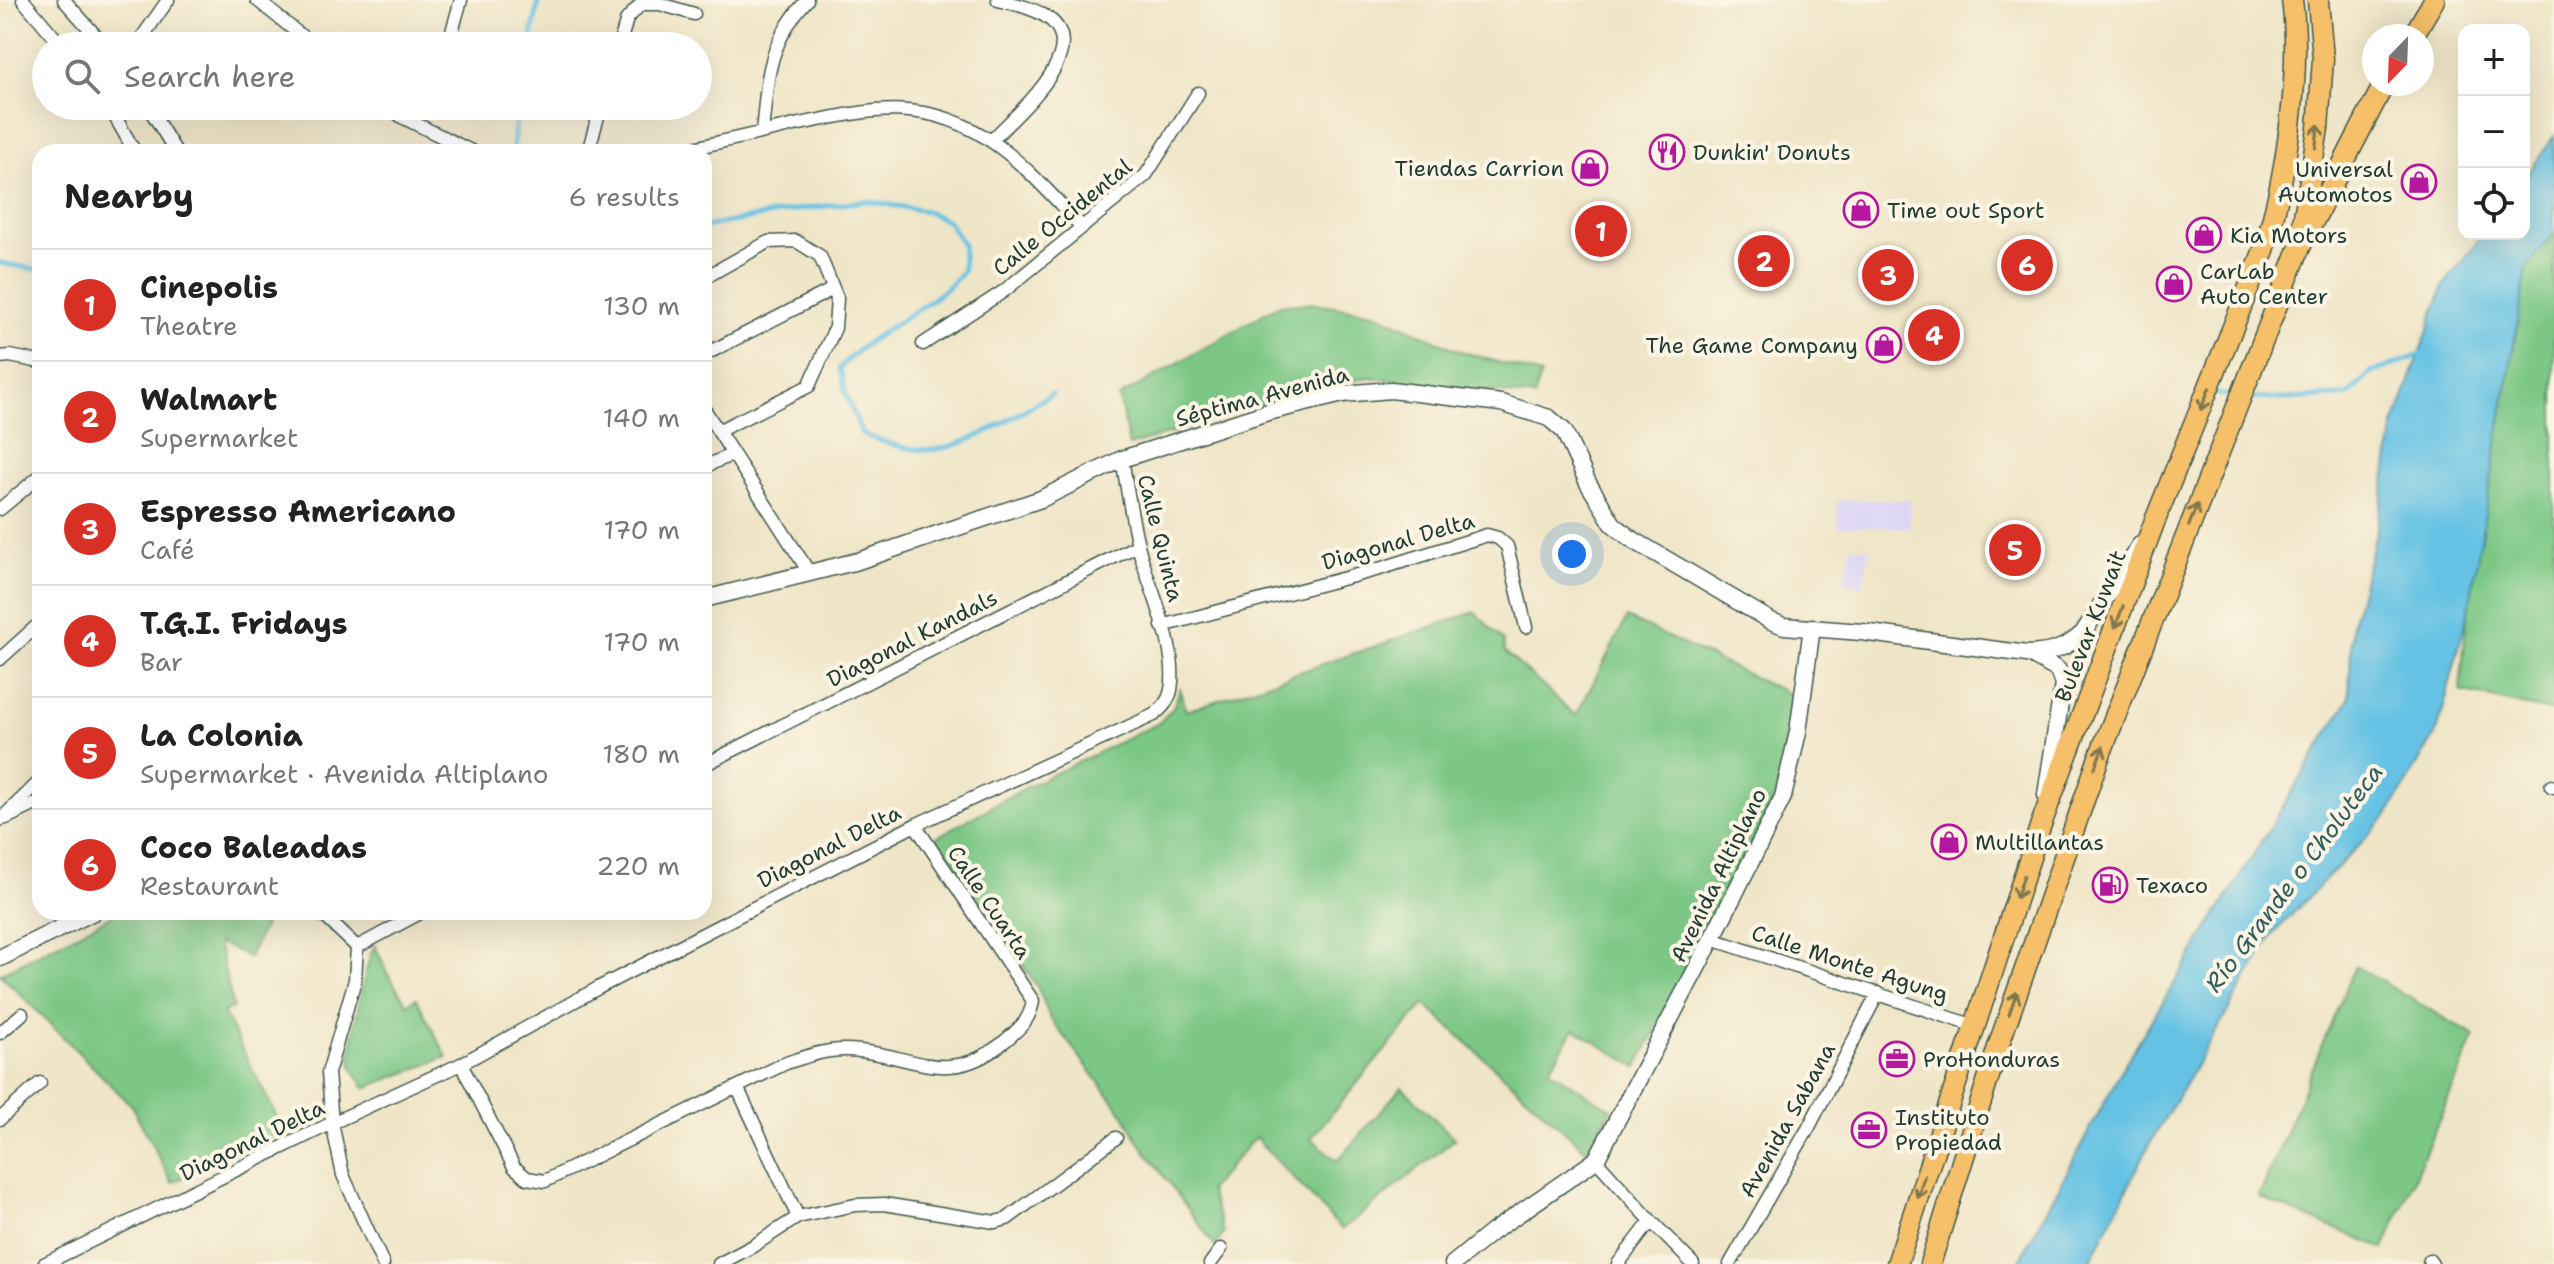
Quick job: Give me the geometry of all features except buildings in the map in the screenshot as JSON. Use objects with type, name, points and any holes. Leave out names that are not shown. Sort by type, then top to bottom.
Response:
[{"type":"main road","name":"Bulevar Kuwait","points":[[1898,1261],[2040,827],[2154,523],[2264,250],[2277,209],[2293,97],[2296,27],[2292,0]]},
{"type":"main road","points":[[2299,249],[2318,128],[2323,59],[2318,0]]},
{"type":"main road","points":[[2420,24],[2434,0]]},
{"type":"main road","points":[[1930,1264],[1999,1044],[2098,760],[2299,249],[2378,96]]},
{"type":"street","points":[[23,0],[50,32]]},
{"type":"street","points":[[64,0],[93,32]]},
{"type":"street","points":[[146,32],[168,0]]},
{"type":"street","points":[[257,0],[297,32]]},
{"type":"street","points":[[452,32],[461,0]]},
{"type":"street","points":[[762,132],[774,52],[789,20],[807,0]]},
{"type":"street","points":[[991,141],[1054,71],[1063,47],[1062,36],[1047,17],[1030,8],[998,0]]},
{"type":"street","points":[[623,32],[627,19],[641,4],[660,4],[694,14]]},
{"type":"street","name":"Calle Occidental","points":[[923,344],[1004,291],[1146,175],[1198,93]]},
{"type":"street","points":[[710,144],[865,110],[891,109],[938,116],[991,141],[1016,160],[1082,227]]},
{"type":"street","points":[[117,120],[130,144]]},
{"type":"street","points":[[157,120],[171,144]]},
{"type":"street","points":[[419,120],[460,144]]},
{"type":"street","points":[[590,144],[597,120]]},
{"type":"street","points":[[712,274],[768,242],[796,241],[820,256],[837,298],[835,328],[809,386],[718,431]]},
{"type":"street","points":[[712,351],[833,289]]},
{"type":"street","points":[[3,359],[32,361]]},
{"type":"street","name":"Séptima Avenida","points":[[712,597],[858,561],[1041,499],[1122,459],[1268,412],[1368,390],[1391,390],[1501,403],[1549,418],[1564,431],[1603,510],[1613,524],[1630,538],[1771,621],[1784,626],[1812,627]]},
{"type":"street","points":[[712,422],[809,572]]},
{"type":"street","points":[[712,463],[733,454]]},
{"type":"street","name":"Calle Quinta","points":[[1122,459],[1138,545],[1162,626]]},
{"type":"street","points":[[0,509],[32,483]]},
{"type":"street","points":[[1812,627],[2027,654],[2045,653],[2072,643],[2083,633],[2154,523]]},
{"type":"street","name":"Diagonal Delta","points":[[44,1264],[332,1123],[461,1064],[600,987],[915,825],[1154,715],[1165,705],[1171,692],[1172,675],[1162,626],[1376,570],[1487,535],[1498,538],[1507,546],[1526,627]]},
{"type":"street","name":"Diagonal Kandals","points":[[712,761],[1138,545]]},
{"type":"street","name":"Avenida Altiplano","points":[[1453,1264],[1492,1232],[1596,1160],[1783,797],[1798,732],[1812,627]]},
{"type":"street","points":[[0,659],[32,630]]},
{"type":"street","points":[[2027,654],[2058,670],[2063,684],[2040,827]]},
{"type":"street","points":[[0,821],[32,789]]},
{"type":"street","points":[[0,821],[32,806]]},
{"type":"street","name":"Calle Cuarta","points":[[737,1087],[786,1063],[818,1053],[842,1050],[951,1068],[973,1063],[1002,1044],[1030,1017],[1033,1001],[915,825]]},
{"type":"street","points":[[0,958],[77,920]]},
{"type":"street","points":[[328,920],[357,947]]},
{"type":"street","points":[[357,947],[407,920]]},
{"type":"street","name":"Calle Monte Agung","points":[[1712,939],[1975,1026]]},
{"type":"street","points":[[357,947],[355,980],[328,1073],[332,1123],[343,1175],[383,1264]]},
{"type":"street","name":"Avenida Sabana","points":[[1730,1264],[1809,1127],[1878,993]]},
{"type":"street","points":[[0,1033],[22,1014]]},
{"type":"street","points":[[461,1064],[514,1167],[527,1178],[545,1181],[737,1087],[798,1217]]},
{"type":"street","points":[[0,1119],[40,1083]]},
{"type":"street","points":[[719,1264],[798,1217],[855,1205],[884,1204],[995,1222],[1007,1219],[1116,1138]]},
{"type":"street","points":[[1596,1160],[1693,1264]]},
{"type":"street","points":[[1618,1264],[1651,1221]]},
{"type":"street","points":[[1210,1264],[1221,1249]]},
{"type":"shaded area","points":[[1837,500],[1910,500],[1910,527],[1837,527]]},
{"type":"shaded area","points":[[1851,546],[1870,549],[1862,586],[1844,582]]},
{"type":"green space","points":[[2554,207],[2554,712],[2460,691],[2487,401],[2509,296]]},
{"type":"green space","points":[[1315,303],[1375,313],[1457,350],[1541,375],[1534,397],[1368,377],[1243,410],[1129,446],[1119,397],[1279,305]]},
{"type":"green space","points":[[1475,612],[1503,641],[1505,652],[1576,716],[1627,618],[1792,695],[1781,778],[1771,807],[1637,1067],[1574,1029],[1549,1070],[1611,1109],[1587,1151],[1424,1004],[1311,1138],[1337,1161],[1402,1087],[1455,1139],[1342,1230],[1255,1137],[1209,1190],[1224,1233],[1215,1246],[1139,1142],[1124,1115],[1050,1018],[1038,988],[935,838],[1027,787],[1159,723],[1173,708],[1180,689],[1186,711]]},
{"type":"green space","points":[[103,920],[250,920],[264,926],[249,957],[218,942],[233,1007],[223,1012],[284,1131],[172,1183],[132,1106],[0,974]]},
{"type":"green space","points":[[375,945],[387,973],[407,1004],[416,998],[447,1057],[365,1088],[353,1069],[351,1057],[359,1005]]},
{"type":"green space","points":[[2355,966],[2475,1036],[2384,1249],[2259,1197]]},
{"type":"water","name":"Río Grande o Choluteca","points":[[2554,136],[2554,232],[2527,268],[2469,608],[2438,729],[2388,815],[2273,934],[2148,1147],[2089,1264],[2018,1264],[2126,1062],[2349,699],[2352,624],[2377,529],[2394,426],[2444,285],[2478,240],[2530,240],[2530,171]]},
{"type":"waterway","points":[[533,32],[539,0]]},
{"type":"waterway","points":[[513,144],[516,120]]},
{"type":"waterway","points":[[712,225],[794,210],[866,201],[926,211],[948,221],[963,245],[963,271],[934,298],[869,341],[840,368],[845,392],[862,434],[911,449],[943,448],[992,429],[1052,394]]},
{"type":"waterway","points":[[0,263],[32,269]]},
{"type":"waterway","points":[[2245,398],[2348,395],[2371,373],[2423,354]]},
{"type":"waterway","points":[[2210,392],[2235,398]]},
{"type":"place","name":"Dunkin' Donuts","points":[[1667,152]]},
{"type":"place","name":"Tiendas Carrion","points":[[1590,168]]},
{"type":"place","name":"Universal Automotos","points":[[2419,182]]},
{"type":"place","name":"Time out Sport","points":[[1861,210]]},
{"type":"place","name":"Cinepolis","points":[[1601,231]]},
{"type":"place","name":"Kia Motors","points":[[2204,235]]},
{"type":"place","name":"Walmart","points":[[1764,261]]},
{"type":"place","name":"Coco Baleadas","points":[[2027,265]]},
{"type":"place","name":"Espresso Americano","points":[[1888,275]]},
{"type":"place","name":"CarLab Auto Center","points":[[2174,284]]},
{"type":"place","name":"T.G.I. Fridays","points":[[1934,335]]},
{"type":"place","name":"The Game Company","points":[[1884,345]]},
{"type":"place","name":"La Colonia","points":[[2015,550]]},
{"type":"place","name":"Multillantas","points":[[1949,842]]},
{"type":"place","name":"Texaco","points":[[2110,885]]},
{"type":"place","name":"ProHonduras","points":[[1897,1059]]},
{"type":"place","name":"Instituto Propiedad","points":[[1869,1130]]}]
